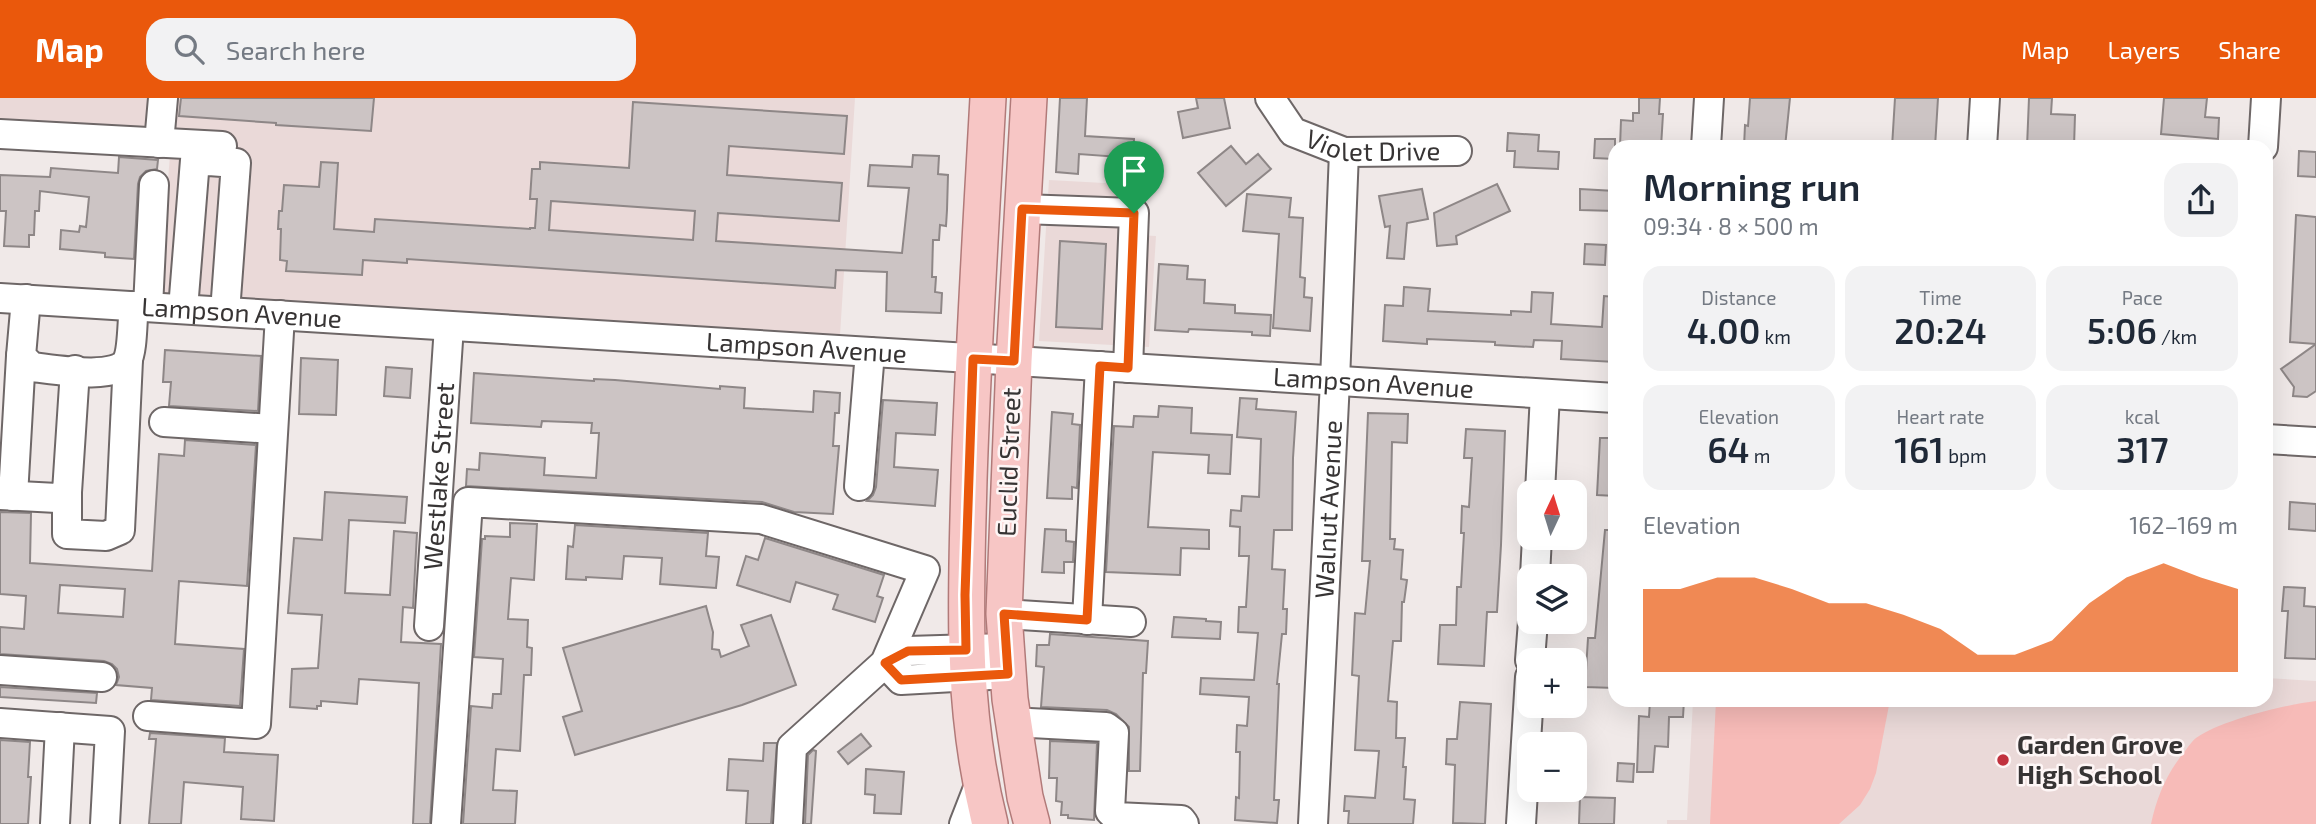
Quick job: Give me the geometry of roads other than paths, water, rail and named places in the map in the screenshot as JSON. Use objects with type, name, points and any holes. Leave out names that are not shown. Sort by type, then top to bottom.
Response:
[{"type":"main road","name":"Euclid Street","points":[[988,98],[973,359],[965,595],[966,663],[973,743],[990,824]]},
{"type":"main road","name":"Euclid Street","points":[[1029,98],[1014,361],[1006,645],[1013,722],[1032,824]]},
{"type":"street","points":[[159,143],[163,98]]},
{"type":"street","name":"Violet Drive","points":[[1269,98],[1293,132],[1344,152],[1457,151]]},
{"type":"street","points":[[1706,140],[1709,98]]},
{"type":"street","points":[[1982,140],[1985,98]]},
{"type":"street","points":[[2263,140],[2266,98]]},
{"type":"street","points":[[0,135],[230,147],[229,163]]},
{"type":"street","name":"Walnut Avenue","points":[[1313,824],[1344,152]]},
{"type":"street","points":[[183,309],[195,160],[236,163],[225,312]]},
{"type":"street","points":[[75,370],[67,534],[106,536],[120,530],[128,360],[141,307],[154,185]]},
{"type":"street","points":[[1022,209],[1134,213],[1128,368]]},
{"type":"street","points":[[13,299],[21,356],[6,496],[57,498],[67,492]]},
{"type":"street","name":"Lampson Avenue","points":[[13,299],[1608,398]]},
{"type":"street","points":[[148,716],[256,724],[280,315]]},
{"type":"street","name":"Westlake Street","points":[[429,626],[449,326]]},
{"type":"street","points":[[859,486],[870,352]]},
{"type":"street","points":[[21,356],[32,367],[105,373],[120,369],[128,360]]},
{"type":"street","points":[[1087,620],[1100,366]]},
{"type":"street","points":[[1541,480],[1545,394]]},
{"type":"street","points":[[164,422],[273,429]]},
{"type":"street","points":[[2273,440],[2316,442]]},
{"type":"street","points":[[446,824],[468,502],[761,519],[925,570],[885,663]]},
{"type":"street","points":[[788,824],[792,747],[885,663],[908,651],[966,663],[1006,645],[1087,620],[1131,622]]},
{"type":"street","points":[[0,670],[102,677]]},
{"type":"street","points":[[1521,824],[1527,718]]},
{"type":"street","points":[[1013,722],[1106,727],[1114,733],[1110,811],[1116,817],[1181,820],[1184,824]]},
{"type":"street","points":[[0,723],[110,731],[105,824]]},
{"type":"street","points":[[54,727],[55,824]]},
{"type":"street","points":[[964,824],[980,783]]},
{"type":"place","name":"Garden Grove High School","points":[[2003,760]]}]
